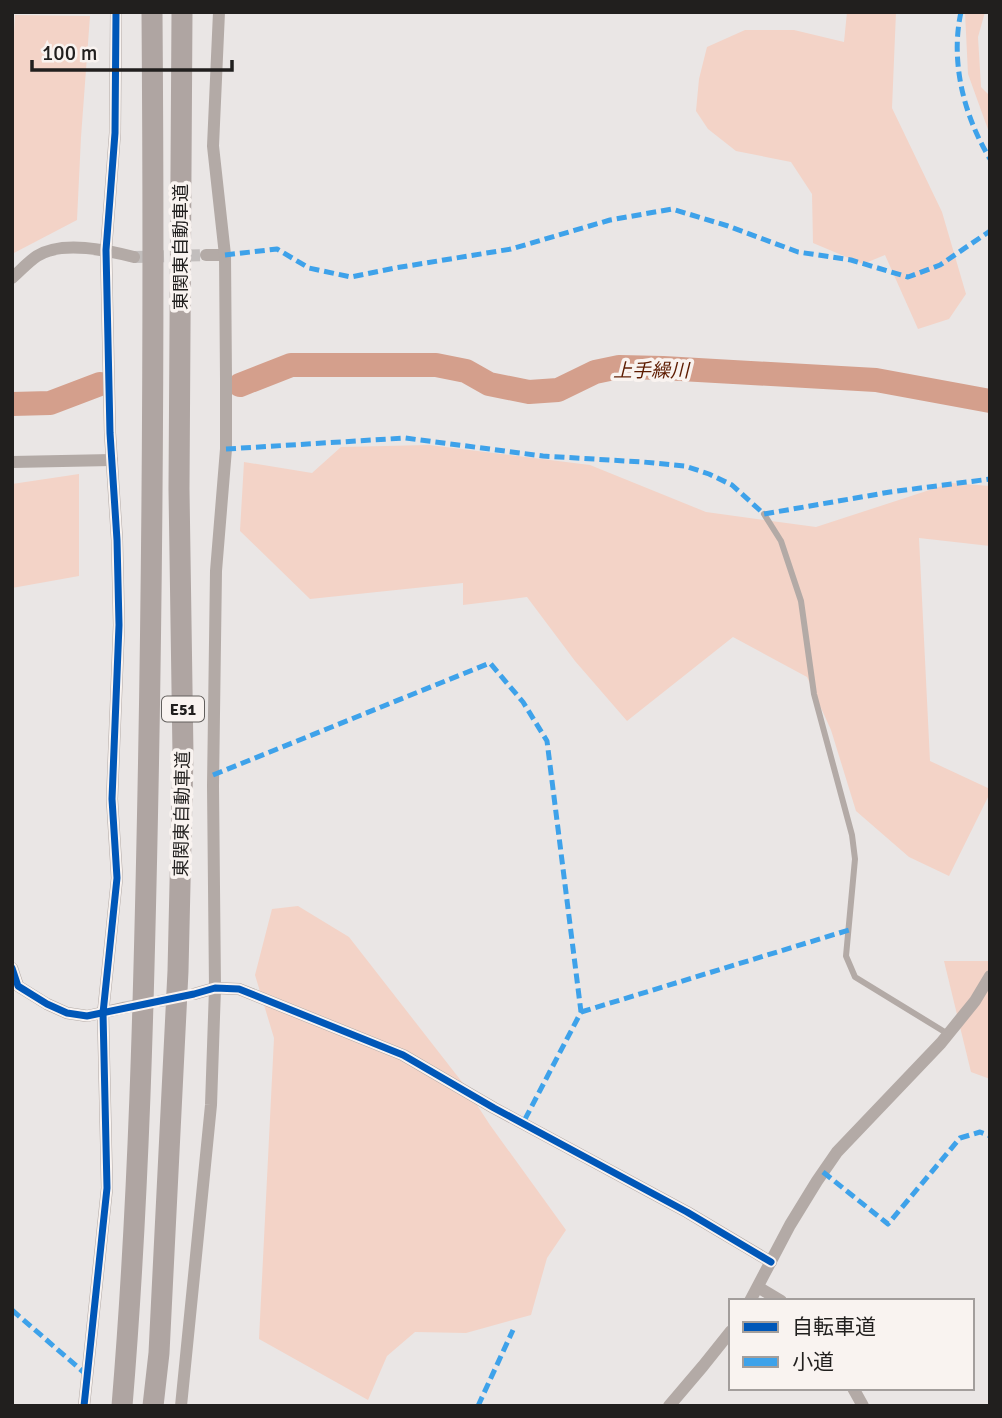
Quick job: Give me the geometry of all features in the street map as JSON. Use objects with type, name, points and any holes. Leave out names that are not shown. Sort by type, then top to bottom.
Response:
[{"type":"highway","name":"東関東自動車道","points":[[122,1406],[135,1204],[145,970],[152,491],[152,12]]},
{"type":"highway","name":"東関東自動車道","points":[[153,1406],[159,1353],[177,999],[183,768],[179,489],[182,12]]},
{"type":"street","points":[[85,1406],[107,1188],[103,1013],[117,878],[112,799],[119,625],[106,250],[115,133],[116,12]]},
{"type":"street","points":[[181,1406],[211,1105],[215,988],[213,786],[216,571],[226,449],[225,255],[212,146],[219,12]]},
{"type":"street","points":[[12,278],[36,257],[46,252],[73,248],[106,250],[134,257]]},
{"type":"street","points":[[206,255],[225,255]]},
{"type":"street","points":[[12,462],[112,460]]},
{"type":"street","points":[[12,968],[19,986],[67,1013],[87,1016],[123,1008]]},
{"type":"street","points":[[751,1299],[804,1203],[837,1152],[948,1034],[975,1001],[990,976]]},
{"type":"street","points":[[194,994],[215,988],[239,989],[403,1055],[494,1108],[687,1212],[771,1262]]},
{"type":"street","points":[[758,1287],[778,1299]]},
{"type":"street","points":[[669,1406],[729,1334]]},
{"type":"street","points":[[854,1390],[863,1406]]},
{"type":"lane","points":[[764,514],[781,541],[801,601],[814,694],[852,835],[855,859],[846,956],[855,977],[948,1034]]},
{"type":"shaded area","points":[[847,12],[896,12],[892,108],[942,212],[966,294],[949,319],[918,329],[885,255],[863,264],[813,243],[812,194],[791,162],[736,151],[708,129],[696,111],[699,79],[707,47],[745,30],[794,30],[844,42]]},
{"type":"shaded area","points":[[965,12],[985,12],[978,37],[981,87],[990,96],[990,135],[968,74]]},
{"type":"shaded area","points":[[15,15],[90,16],[77,220],[12,254],[12,68]]},
{"type":"shaded area","points":[[429,445],[590,465],[706,512],[816,527],[951,483],[990,486],[990,546],[919,538],[930,761],[990,789],[949,876],[909,857],[856,811],[831,730],[807,677],[733,637],[627,721],[575,661],[527,597],[463,605],[463,583],[310,599],[240,531],[244,462],[312,473],[341,447]]},
{"type":"shaded area","points":[[79,474],[79,576],[12,588],[12,484]]},
{"type":"shaded area","points":[[298,906],[349,937],[462,1082],[566,1230],[547,1258],[531,1315],[466,1333],[415,1332],[387,1356],[368,1400],[259,1339],[274,1038],[255,975],[272,909]]},
{"type":"shaded area","points":[[944,961],[990,961],[990,1079],[971,1072]]},
{"type":"waterway","name":"上手繰川","points":[[240,385],[291,365],[436,365],[466,371],[489,384],[529,392],[558,390],[595,372],[619,367],[876,380],[990,401]]},
{"type":"waterway","name":"上手繰川","points":[[12,404],[50,403],[100,384]]},
{"type":"tunnel","points":[[134,257],[206,255]]},
{"type":"tunnel","points":[[123,1008],[181,997]]},
{"type":"marked path","points":[[961,12],[958,69],[966,107],[990,159]]},
{"type":"marked path","points":[[225,255],[277,249],[309,268],[351,277],[511,249],[610,220],[672,209],[798,252],[851,260],[908,277],[940,265],[990,231]]},
{"type":"marked path","points":[[226,449],[405,438],[543,456],[685,466],[732,485],[764,514],[890,492],[990,479]]},
{"type":"marked path","points":[[213,775],[490,663],[523,702],[547,741],[581,1012],[523,1123]]},
{"type":"marked path","points":[[581,1012],[849,930]]},
{"type":"marked path","points":[[823,1172],[888,1224],[960,1138],[980,1132],[990,1136]]},
{"type":"marked path","points":[[12,1310],[88,1376]]},
{"type":"marked path","points":[[478,1406],[513,1330]]},
{"type":"cycle path","points":[[84,1406],[107,1188],[103,1013],[117,878],[112,799],[119,625],[110,433],[106,250],[115,133],[116,12]]},
{"type":"cycle path","points":[[12,968],[18,986],[67,1013],[87,1016],[215,988],[239,989],[403,1055],[494,1108],[687,1212],[771,1262]]}]
